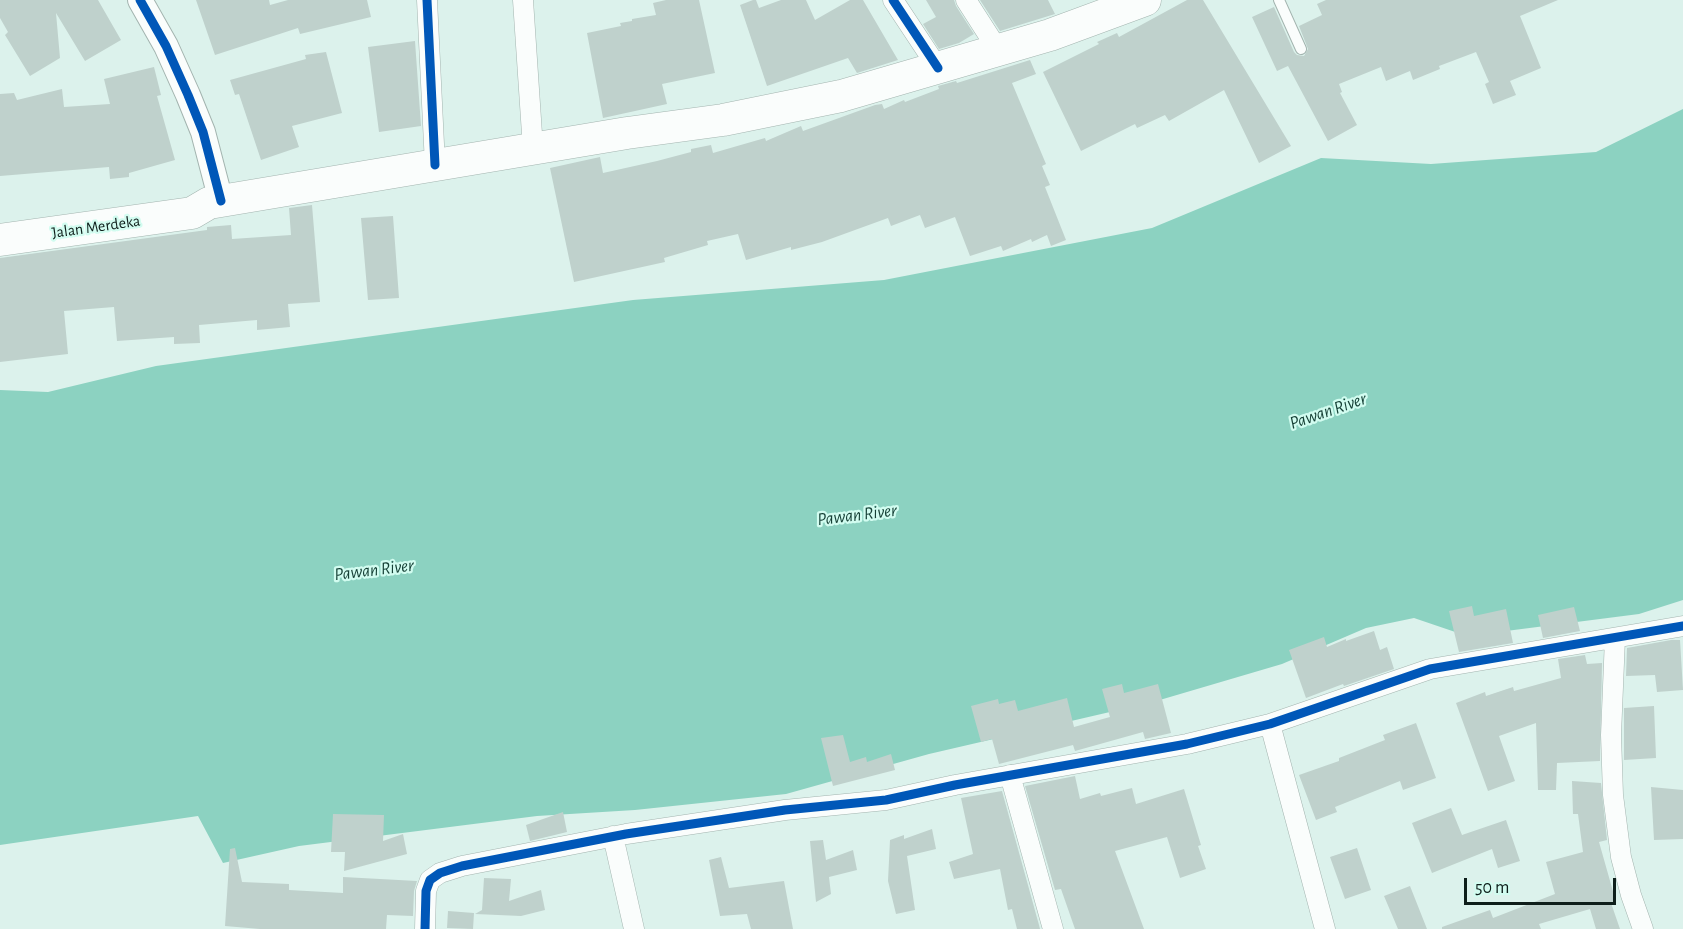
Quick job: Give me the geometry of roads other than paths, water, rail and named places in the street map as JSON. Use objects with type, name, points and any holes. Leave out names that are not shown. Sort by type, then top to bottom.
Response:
[{"type":"main road","name":"Jalan Merdeka","points":[[0,240],[61,223],[203,203],[723,120],[841,96],[1050,35],[1137,1]]},
{"type":"main road","name":"Jalan Merdeka","points":[[0,219],[61,223]]},
{"type":"street","points":[[140,0],[166,46],[203,132],[203,203]]},
{"type":"street","points":[[427,0],[435,165]]},
{"type":"street","points":[[523,0],[533,149]]},
{"type":"street","points":[[893,0],[938,68]]},
{"type":"street","points":[[966,0],[998,50]]},
{"type":"street","points":[[425,929],[426,891],[430,880],[440,873],[462,866],[613,836],[785,810],[886,800],[1010,775],[1187,744],[1270,724],[1430,669],[1683,626]]},
{"type":"street","points":[[1615,638],[1611,735],[1613,795],[1621,857],[1630,895],[1643,929]]},
{"type":"street","points":[[1270,724],[1325,929]]},
{"type":"street","points":[[1010,775],[1053,929]]},
{"type":"street","points":[[613,836],[634,929]]},
{"type":"lane","points":[[1279,0],[1301,49]]},
{"type":"water","name":"Pawan River","points":[[1683,109],[1683,600],[1639,614],[1467,636],[1414,618],[1366,628],[1282,664],[1153,702],[929,754],[786,794],[635,810],[537,816],[299,846],[223,863],[198,816],[0,845],[0,390],[48,392],[156,366],[633,300],[884,280],[1152,228],[1321,158],[1431,164],[1596,152]]}]
